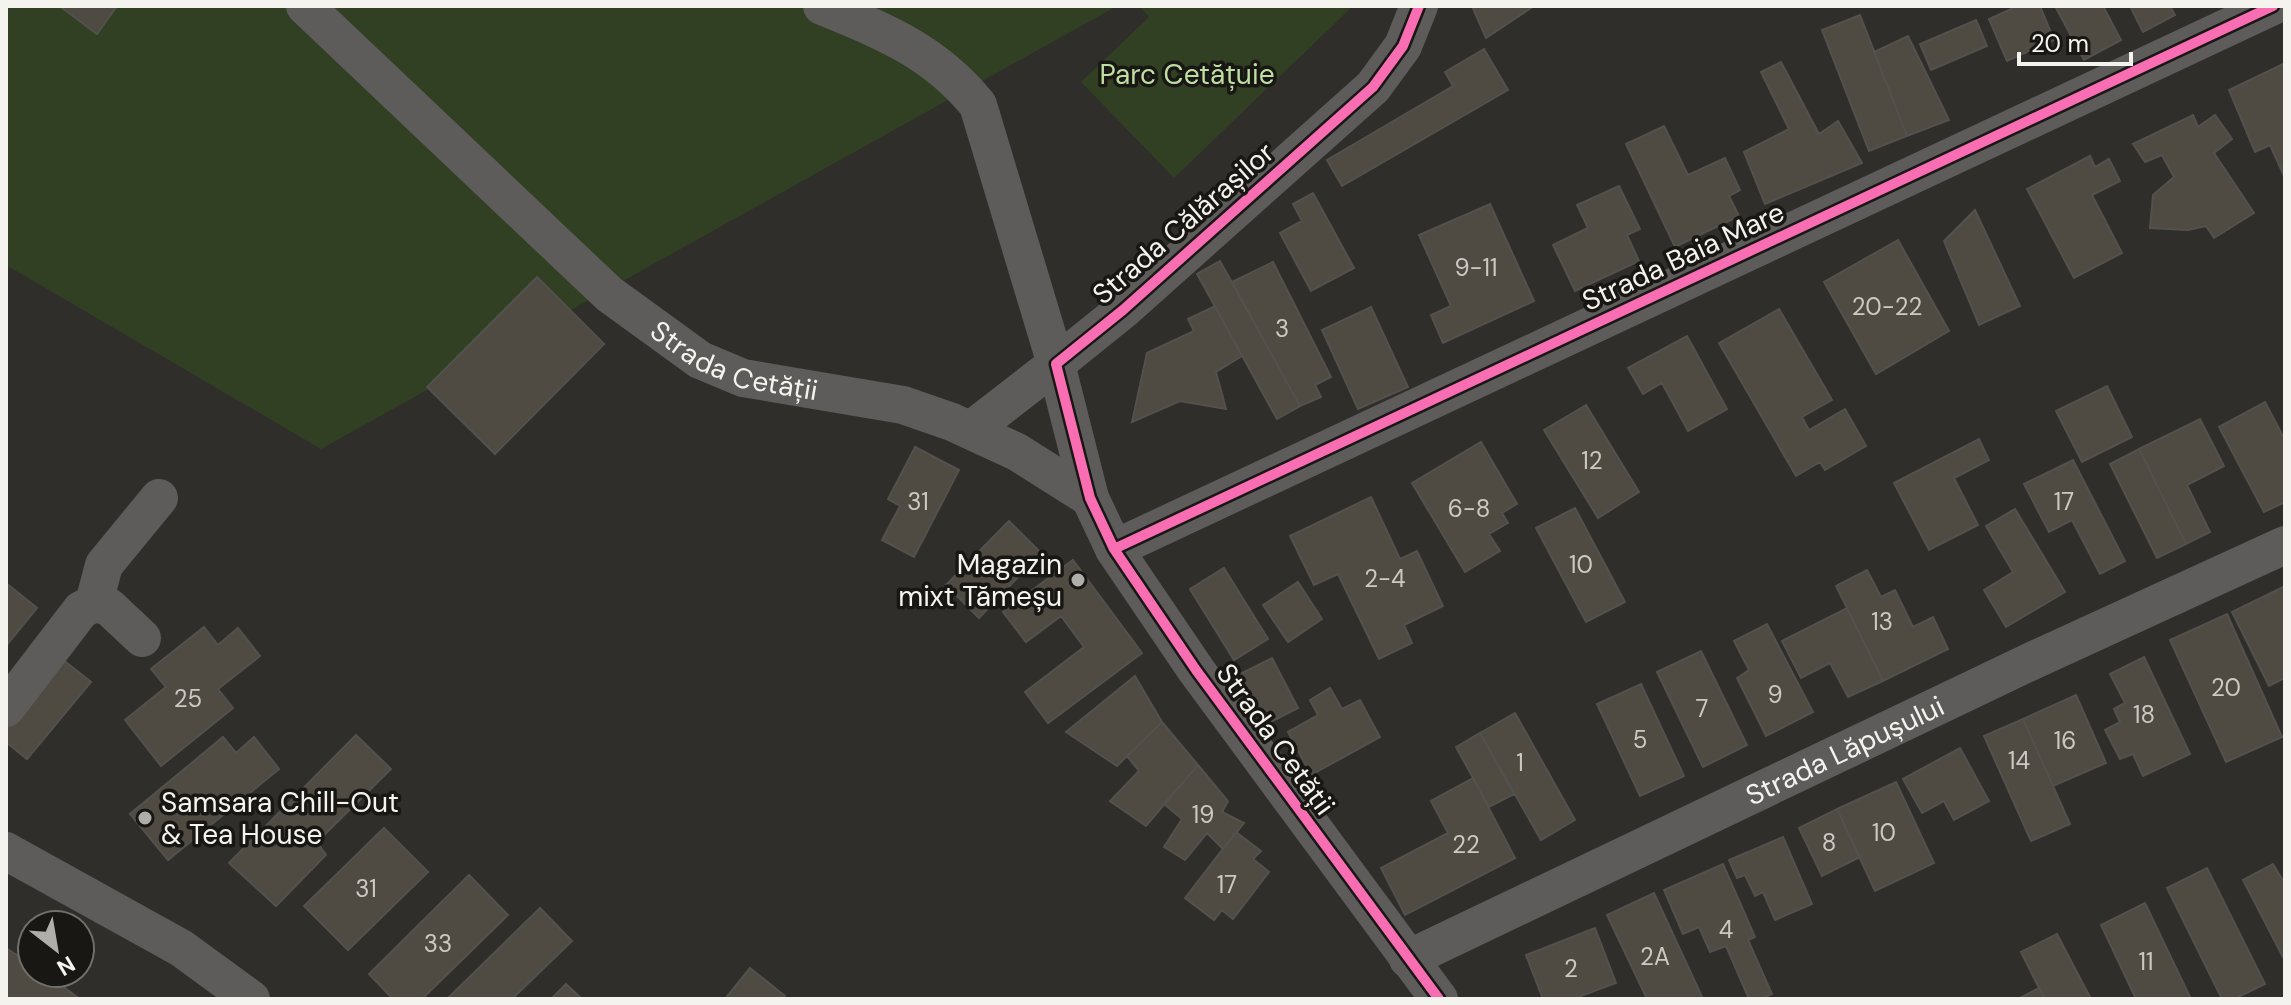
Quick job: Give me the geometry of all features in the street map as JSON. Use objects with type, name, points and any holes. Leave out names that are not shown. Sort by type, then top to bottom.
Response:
[{"type":"street","name":"Strada Cetății","points":[[305,6],[609,294],[700,360],[743,378],[903,405],[971,430],[1017,452],[1090,498],[1114,549],[1196,670],[1439,999]]},
{"type":"street","points":[[822,6],[915,47],[955,77],[978,105],[1056,364],[1090,498]]},
{"type":"street","name":"Strada Călărașilor","points":[[971,430],[1123,310],[1373,87],[1403,46],[1419,6]]},
{"type":"street","name":"Strada Baia Mare","points":[[1114,549],[2273,6]]},
{"type":"street","points":[[94,603],[104,565],[159,498]]},
{"type":"street","name":"Strada Lăpușului","points":[[1408,959],[2034,660],[2285,545]]},
{"type":"street","points":[[6,708],[81,610],[94,603],[109,607],[142,638]]},
{"type":"street","points":[[6,851],[181,948],[251,999]]},
{"type":"green space","points":[[6,6],[1117,6],[321,449],[6,265]]},
{"type":"green space","name":"Parc Cetățuie","points":[[1139,6],[1353,6],[1174,178],[1081,82],[1149,17]]},
{"type":"building","points":[[117,6],[97,34],[62,8]]},
{"type":"building","points":[[1472,6],[1534,6],[1486,38]]},
{"type":"building","points":[[2018,6],[2040,6],[2054,40],[2007,61],[1989,19]]},
{"type":"building","points":[[2055,6],[2103,6],[2121,40],[2084,60]]},
{"type":"building","points":[[2130,6],[2170,6],[2175,15],[2143,32]]},
{"type":"building","points":[[1860,15],[1907,136],[1869,151],[1822,30]]},
{"type":"building","points":[[1976,20],[1987,46],[1931,70],[1920,44]]},
{"type":"building","points":[[1908,36],[1949,120],[1907,136],[1874,52]]},
{"type":"building","points":[[1484,49],[1508,90],[1342,186],[1327,160],[1453,86],[1445,72]]},
{"type":"building","points":[[1781,62],[1819,134],[1838,121],[1862,163],[1765,204],[1744,152],[1789,129],[1761,72]]},
{"type":"building","points":[[2285,63],[2285,178],[2270,145],[2255,152],[2229,90]]},
{"type":"building","points":[[2193,115],[2198,127],[2215,115],[2232,139],[2214,153],[2254,213],[2214,238],[2206,226],[2188,230],[2150,228],[2153,195],[2174,177],[2162,155],[2145,162],[2133,144]]},
{"type":"building","points":[[1664,126],[1688,175],[1725,158],[1740,190],[1729,196],[1739,216],[1675,247],[1626,144]]},
{"type":"building","points":[[2090,156],[2095,167],[2109,159],[2120,181],[2092,195],[2122,253],[2074,278],[2027,189]]},
{"type":"building","points":[[1619,186],[1640,229],[1627,235],[1639,261],[1575,291],[1553,245],[1588,228],[1577,205]]},
{"type":"building","points":[[1313,193],[1354,268],[1311,291],[1280,233],[1302,221],[1293,204]]},
{"type":"building","points":[[1490,204],[1534,301],[1443,343],[1431,315],[1451,306],[1419,235]]},
{"type":"building","points":[[1975,210],[2020,306],[1979,325],[1944,241]]},
{"type":"building","points":[[1898,240],[1949,331],[1876,374],[1824,282]]},
{"type":"building","points":[[1220,261],[1300,406],[1277,419],[1197,274]]},
{"type":"building","points":[[1273,262],[1331,377],[1315,385],[1321,397],[1300,406],[1232,282]]},
{"type":"building","points":[[537,277],[604,344],[495,454],[427,387]]},
{"type":"building","points":[[1215,306],[1242,356],[1216,372],[1226,409],[1180,401],[1132,422],[1147,353],[1194,331],[1188,319]]},
{"type":"building","points":[[1371,307],[1408,387],[1358,409],[1322,330]]},
{"type":"building","points":[[1779,309],[1832,400],[1802,417],[1809,430],[1845,409],[1866,446],[1825,470],[1820,462],[1796,476],[1719,343]]},
{"type":"building","points":[[1687,336],[1727,409],[1688,431],[1662,383],[1643,394],[1628,368]]},
{"type":"building","points":[[2107,386],[2132,437],[2082,462],[2056,411]]},
{"type":"building","points":[[2265,402],[2285,440],[2285,502],[2264,512],[2219,427]]},
{"type":"building","points":[[1586,405],[1639,492],[1598,518],[1544,430]]},
{"type":"building","points":[[2200,419],[2224,466],[2187,485],[2210,532],[2186,544],[2139,449]]},
{"type":"building","points":[[1979,439],[1989,460],[1954,478],[1978,525],[1929,550],[1894,483]]},
{"type":"building","points":[[1481,442],[1517,504],[1502,513],[1508,523],[1489,534],[1500,551],[1465,572],[1412,483]]},
{"type":"building","points":[[915,447],[959,470],[914,557],[882,540],[900,506],[888,499]]},
{"type":"building","points":[[2139,449],[2186,544],[2157,558],[2110,464]]},
{"type":"building","points":[[2073,460],[2125,561],[2100,574],[2072,520],[2049,532],[2024,484]]},
{"type":"building","points":[[1371,497],[1400,559],[1417,551],[1443,606],[1404,625],[1412,643],[1379,659],[1338,574],[1314,585],[1290,536]]},
{"type":"building","points":[[1575,508],[1625,602],[1586,622],[1536,528]]},
{"type":"building","points":[[2015,509],[2065,592],[2006,627],[1984,590],[2013,572],[1986,526]]},
{"type":"building","points":[[1009,521],[1041,553],[979,618],[946,585]]},
{"type":"building","points":[[1073,560],[1142,653],[1048,723],[1025,692],[1084,647],[1061,616],[1026,642],[1003,612]]},
{"type":"building","points":[[1224,568],[1268,639],[1234,660],[1190,589]]},
{"type":"building","points":[[1867,570],[1881,597],[1895,590],[1913,627],[1933,617],[1948,649],[1883,681],[1836,586]]},
{"type":"building","points":[[1298,582],[1322,619],[1288,642],[1263,605]]},
{"type":"building","points":[[6,583],[37,608],[6,646]]},
{"type":"building","points":[[2285,586],[2285,678],[2269,686],[2232,612]]},
{"type":"building","points":[[1847,608],[1883,681],[1848,697],[1830,663],[1801,678],[1782,641]]},
{"type":"building","points":[[2227,614],[2282,737],[2226,762],[2170,640]]},
{"type":"building","points":[[1767,624],[1813,712],[1766,736],[1737,678],[1749,670],[1734,641]]},
{"type":"building","points":[[204,627],[218,645],[238,628],[260,656],[218,689],[233,708],[161,766],[125,720],[166,687],[151,669]]},
{"type":"building","points":[[1701,651],[1747,745],[1703,767],[1657,672]]},
{"type":"building","points":[[2144,657],[2190,754],[2143,776],[2133,754],[2120,759],[2105,730],[2120,722],[2114,709],[2125,703],[2110,674]]},
{"type":"building","points":[[1272,658],[1298,708],[1267,724],[1240,674]]},
{"type":"building","points":[[62,659],[91,682],[27,759],[6,742],[6,727]]},
{"type":"building","points":[[1135,676],[1162,722],[1117,766],[1066,732]]},
{"type":"building","points":[[1641,684],[1684,776],[1640,796],[1597,704]]},
{"type":"building","points":[[1330,688],[1342,709],[1360,700],[1380,737],[1311,775],[1288,732],[1318,715],[1310,700]]},
{"type":"building","points":[[2076,695],[2106,763],[2053,786],[2023,719]]},
{"type":"building","points":[[1515,713],[1575,820],[1541,840],[1480,733]]},
{"type":"building","points":[[2023,719],[2070,824],[2031,841],[1984,736]]},
{"type":"building","points":[[1162,722],[1198,765],[1146,826],[1110,801],[1139,771],[1127,756]]},
{"type":"building","points":[[1480,733],[1514,794],[1489,807],[1456,747]]},
{"type":"building","points":[[356,735],[391,769],[317,842],[326,855],[276,906],[229,863]]},
{"type":"building","points":[[223,737],[236,753],[254,737],[279,769],[168,860],[130,814]]},
{"type":"building","points":[[1960,748],[1989,801],[1954,820],[1944,801],[1922,813],[1903,779]]},
{"type":"building","points":[[1198,765],[1228,801],[1222,812],[1244,823],[1223,849],[1207,833],[1185,860],[1164,847],[1182,819],[1164,804]]},
{"type":"building","points":[[1473,778],[1515,858],[1405,915],[1381,868],[1448,833],[1431,801]]},
{"type":"building","points":[[1896,782],[1934,863],[1875,891],[1837,809]]},
{"type":"building","points":[[1837,809],[1860,857],[1822,876],[1799,828]]},
{"type":"building","points":[[384,828],[428,872],[348,950],[304,906]]},
{"type":"building","points":[[1236,832],[1261,851],[1253,859],[1269,872],[1233,919],[1222,910],[1214,920],[1185,898]]},
{"type":"building","points":[[1783,837],[1812,904],[1775,920],[1763,892],[1755,896],[1745,875],[1737,878],[1729,860]]},
{"type":"building","points":[[1723,864],[1755,937],[1748,940],[1772,994],[1761,999],[1749,999],[1726,946],[1710,952],[1699,927],[1683,934],[1664,890]]},
{"type":"building","points":[[2273,864],[2285,884],[2285,961],[2243,880]]},
{"type":"building","points":[[2207,868],[2265,984],[2234,999],[2222,999],[2167,888]]},
{"type":"building","points":[[469,875],[508,915],[422,999],[393,999],[369,974]]},
{"type":"building","points":[[1654,893],[1703,999],[1647,999],[1607,915]]},
{"type":"building","points":[[2145,903],[2191,999],[2136,999],[2101,925]]},
{"type":"building","points":[[540,908],[572,941],[512,999],[447,999]]},
{"type":"building","points":[[1595,928],[1616,983],[1573,999],[1543,999],[1526,955]]},
{"type":"building","points":[[2057,934],[2091,999],[2045,999],[2039,988],[2021,952]]},
{"type":"building","points":[[6,948],[16,955],[16,989],[66,989],[80,999],[6,999]]},
{"type":"building","points":[[750,968],[785,996],[783,999],[725,999]]},
{"type":"building","points":[[566,984],[582,999],[551,999]]},
{"type":"building","points":[[2039,988],[2045,999],[2018,999]]},
{"type":"cycle path","points":[[1419,6],[1403,46],[1373,87],[1123,310],[1056,364],[1090,498],[1114,549],[1196,670],[1439,999]]},
{"type":"cycle path","points":[[1114,549],[2273,6]]},
{"type":"place","name":"Magazin mixt Tămeșu","points":[[1078,580]]},
{"type":"place","name":"Samsara Chill-Out & Tea House","points":[[145,818]]}]
